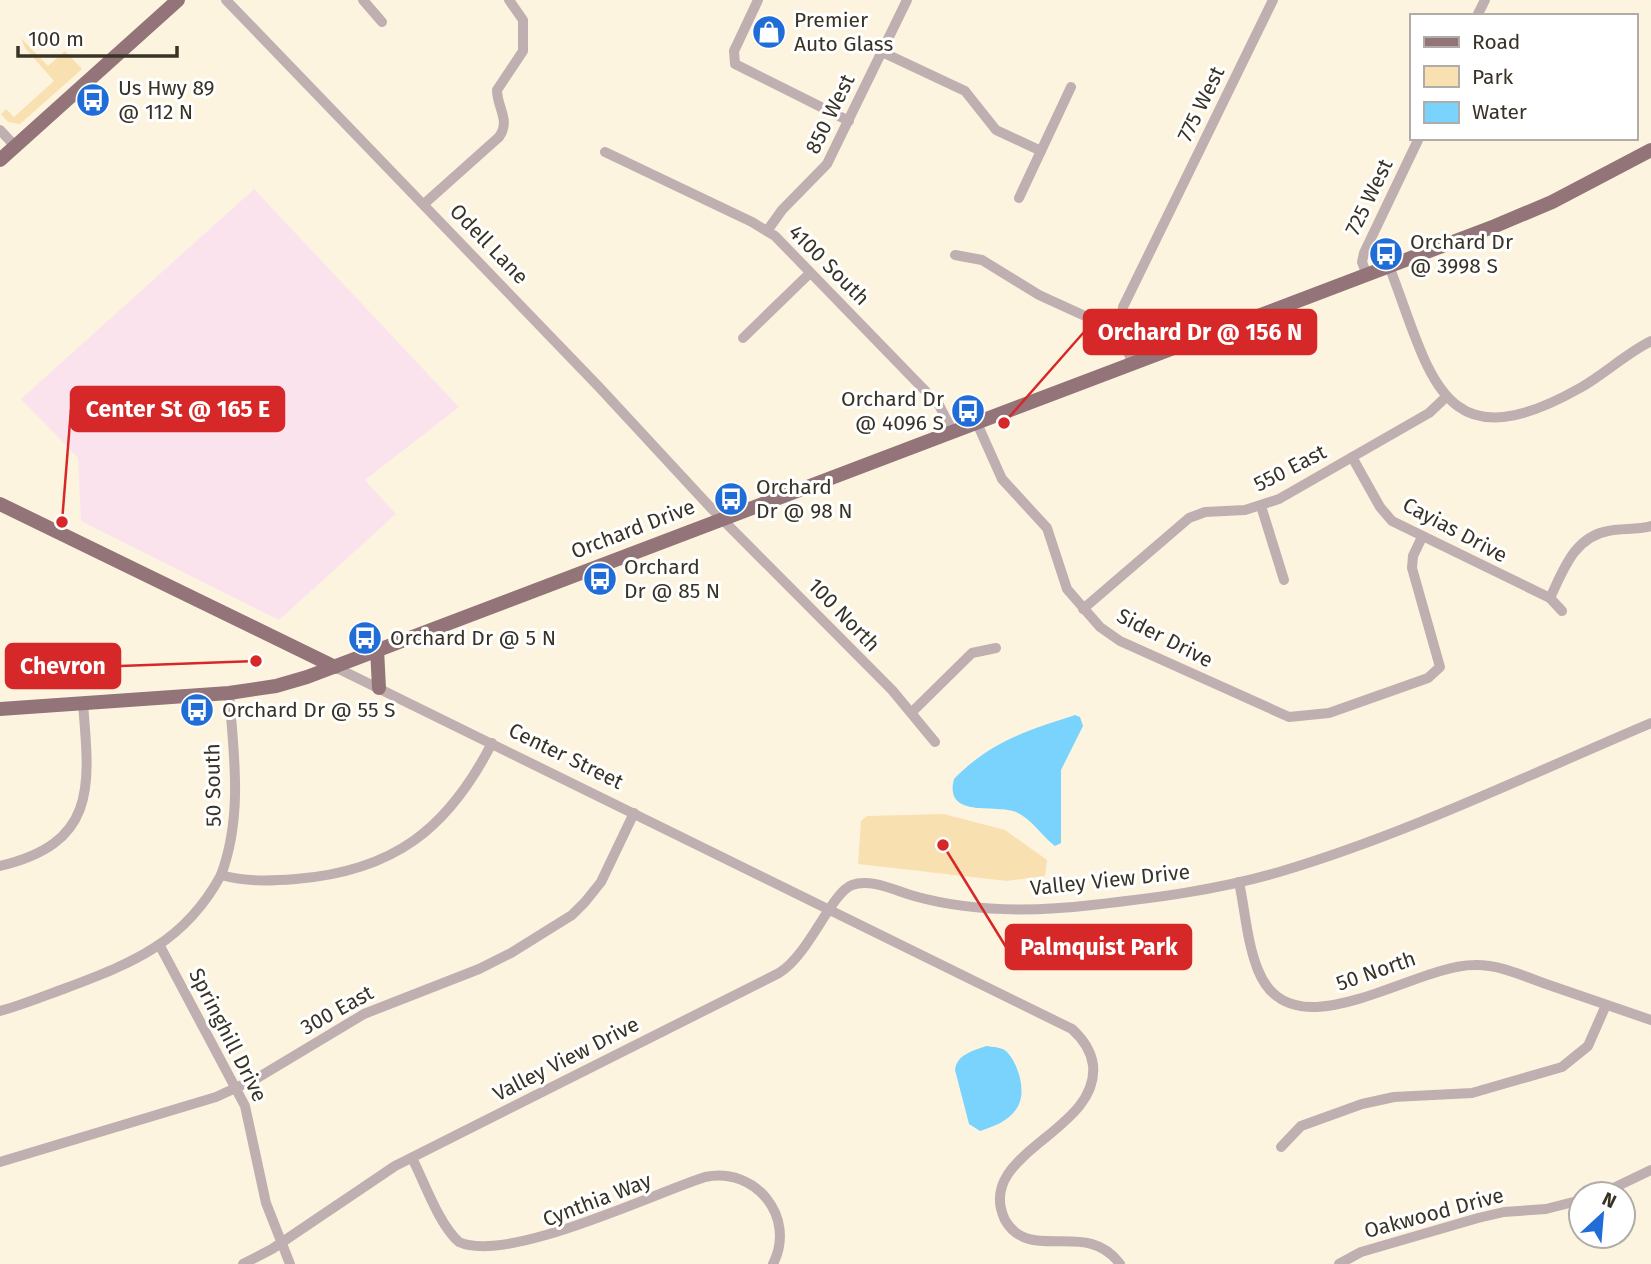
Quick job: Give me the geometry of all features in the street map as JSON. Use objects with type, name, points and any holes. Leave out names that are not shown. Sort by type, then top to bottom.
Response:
[{"type":"main road","points":[[0,160],[178,0]]},
{"type":"main road","name":"Orchard Drive","points":[[0,709],[229,694],[276,687],[335,667],[722,517],[1524,214],[1651,150]]},
{"type":"main road","name":"Center Street","points":[[0,504],[335,667]]},
{"type":"main road","points":[[377,649],[379,688]]},
{"type":"street","name":"Odell Lane","points":[[226,0],[425,204],[722,517]]},
{"type":"street","points":[[363,0],[382,22]]},
{"type":"street","points":[[425,204],[499,137],[504,129],[505,120],[498,90],[523,51],[523,20],[509,0]]},
{"type":"street","points":[[758,0],[734,51],[735,64],[849,121]]},
{"type":"street","name":"850 West","points":[[767,231],[782,211],[824,170],[907,0]]},
{"type":"street","name":"775 West","points":[[1121,332],[1123,307],[1273,0]]},
{"type":"street","points":[[882,52],[965,91],[996,130],[1041,151]]},
{"type":"street","points":[[1019,198],[1071,87]]},
{"type":"street","points":[[0,130],[15,146]]},
{"type":"street","name":"725 West","points":[[1367,275],[1362,262],[1364,253],[1418,140]]},
{"type":"street","name":"4100 South","points":[[605,152],[767,231],[939,405],[952,430]]},
{"type":"street","points":[[955,255],[982,260],[1039,295],[1121,332],[1132,362]]},
{"type":"street","points":[[1389,266],[1430,374],[1446,397],[1462,409],[1481,416],[1503,419],[1523,415],[1585,385],[1651,341]]},
{"type":"street","points":[[743,338],[810,273]]},
{"type":"street","name":"550 East","points":[[1083,609],[1182,522],[1205,512],[1261,506],[1429,413],[1446,397]]},
{"type":"street","name":"Sider Drive","points":[[976,421],[1002,479],[1047,528],[1065,584],[1083,609],[1104,631],[1120,641],[1289,717],[1329,713],[1427,678],[1440,667],[1412,568],[1413,556],[1422,537]]},
{"type":"street","name":"Cayias Drive","points":[[1352,457],[1387,517],[1422,537],[1550,598],[1562,611]]},
{"type":"street","points":[[1261,506],[1284,580]]},
{"type":"street","name":"100 North","points":[[722,517],[912,712],[935,742]]},
{"type":"street","points":[[1550,598],[1569,558],[1587,540],[1609,531],[1651,526]]},
{"type":"street","points":[[912,712],[972,653],[996,649]]},
{"type":"street","name":"Center Street","points":[[335,667],[1066,1026],[1085,1043],[1093,1068],[1091,1087],[1085,1101],[1011,1168],[1002,1187],[1001,1204],[1009,1226],[1024,1241],[1044,1246],[1091,1243],[1110,1253],[1120,1264]]},
{"type":"street","name":"50 South","points":[[0,1011],[113,971],[160,946],[197,910],[221,875],[232,844],[236,812],[229,694]]},
{"type":"street","points":[[0,866],[30,858],[48,848],[66,832],[79,811],[88,775],[83,704]]},
{"type":"street","name":"Valley View Drive","points":[[243,1264],[282,1242],[380,1175],[779,973],[802,955],[841,893],[859,883],[949,904],[1028,909],[1109,903],[1239,882],[1345,851],[1651,723]]},
{"type":"street","points":[[221,875],[260,881],[312,877],[349,870],[388,856],[424,833],[458,801],[492,743]]},
{"type":"street","name":"300 East","points":[[0,1163],[216,1097],[365,1014],[497,961],[572,915],[601,882],[634,813]]},
{"type":"street","name":"50 North","points":[[1239,882],[1259,972],[1277,996],[1296,1006],[1326,1008],[1436,971],[1474,965],[1506,970],[1606,1004]]},
{"type":"street","name":"Springhill Drive","points":[[160,946],[236,1088],[250,1122],[266,1203],[290,1264]]},
{"type":"street","points":[[1281,1147],[1301,1126],[1362,1104],[1406,1096],[1472,1093],[1562,1067],[1578,1056],[1592,1041],[1606,1004],[1651,1020]]},
{"type":"street","name":"Cynthia Way","points":[[412,1158],[449,1230],[461,1243],[486,1253],[576,1233],[705,1177],[722,1175],[738,1178],[760,1190],[776,1212],[780,1239],[774,1264]]},
{"type":"street","points":[[1630,1180],[1651,1170]]},
{"type":"street","name":"Oakwood Drive","points":[[1339,1264],[1361,1252],[1478,1218],[1567,1204]]},
{"type":"shaded area","points":[[254,189],[459,407],[365,480],[396,514],[279,620],[81,521],[78,458],[21,399]]},
{"type":"green space","points":[[21,38],[48,66],[65,51],[82,69],[20,124],[8,122],[1,114],[6,109],[14,117],[54,81],[25,48]]},
{"type":"green space","points":[[944,814],[1005,830],[1047,860],[1045,876],[1007,881],[858,864],[861,821],[867,816]]},
{"type":"water","points":[[1075,715],[1080,717],[1083,726],[1061,770],[1061,843],[1055,846],[1030,822],[1013,811],[972,807],[956,799],[953,791],[954,779],[982,755],[1025,732]]},
{"type":"water","points":[[986,1046],[1007,1052],[1018,1071],[1021,1095],[1017,1108],[1009,1117],[980,1131],[969,1124],[955,1070],[962,1057]]},
{"type":"place","name":"Premier Auto Glass","points":[[769,32]]},
{"type":"place","name":"Us Hwy 89 @ 112 N","points":[[93,100]]},
{"type":"place","name":"Orchard Dr @ 3998 S","points":[[1386,254]]},
{"type":"place","name":"Orchard Dr @ 4096 S","points":[[968,411]]},
{"type":"place","name":"Orchard Dr @ 156 N","points":[[1004,423]]},
{"type":"place","name":"Orchard Dr @ 98 N","points":[[731,499]]},
{"type":"place","name":"Center St @ 165 E","points":[[62,522]]},
{"type":"place","name":"Orchard Dr @ 85 N","points":[[600,579]]},
{"type":"place","name":"Orchard Dr @ 5 N","points":[[365,638]]},
{"type":"place","name":"Chevron","points":[[256,661]]},
{"type":"place","name":"Orchard Dr @ 55 S","points":[[197,710]]},
{"type":"place","name":"Palmquist Park","points":[[943,845]]}]
